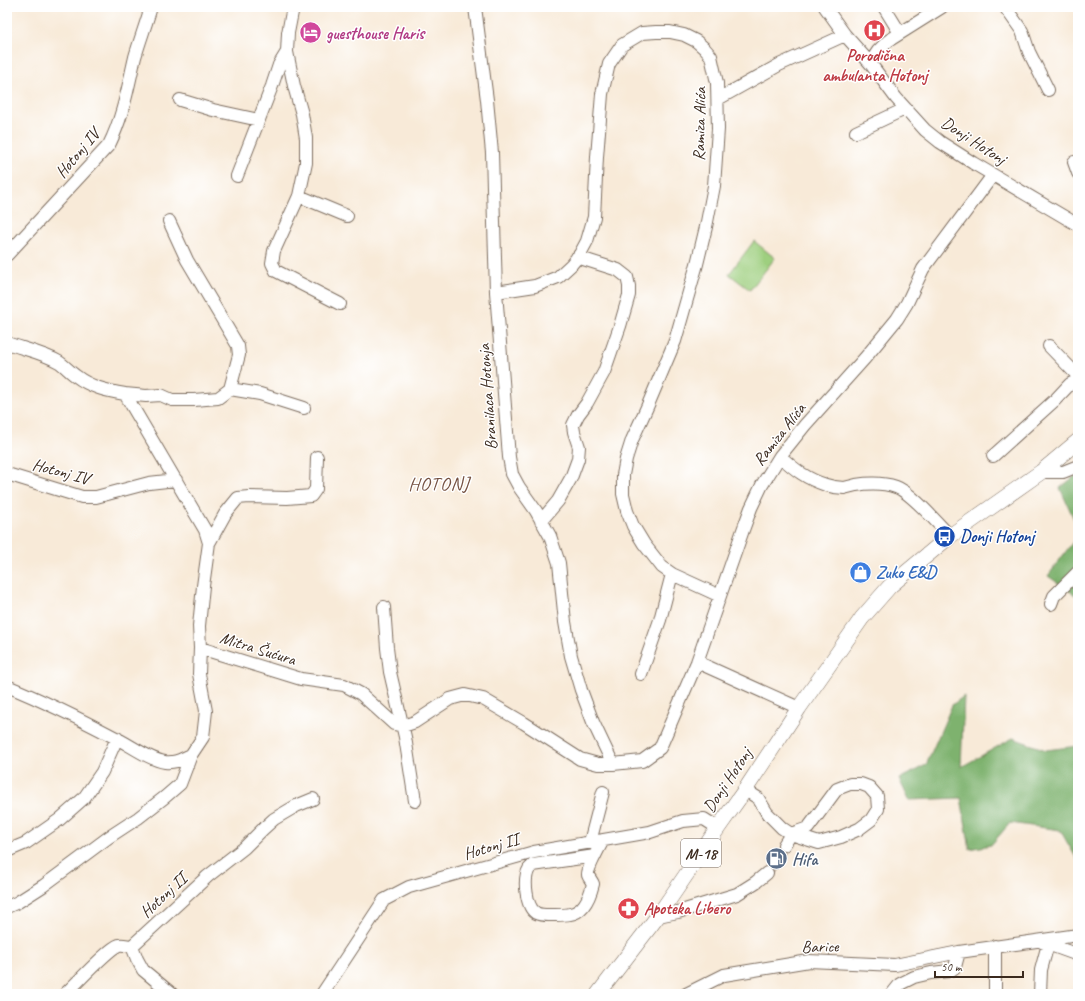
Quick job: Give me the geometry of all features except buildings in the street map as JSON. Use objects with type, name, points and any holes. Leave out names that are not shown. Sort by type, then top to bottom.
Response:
[{"type":"main road","name":"Donji Hotonj","points":[[598,994],[658,916],[862,618],[890,586],[950,536],[1041,472],[1078,441]]},
{"type":"street","name":"Hotonj IV","points":[[7,255],[109,145],[124,106],[136,55],[151,7]]},
{"type":"street","points":[[293,7],[288,33],[287,52],[302,114],[306,138],[306,163],[299,196],[274,251],[272,264],[276,271],[340,304]]},
{"type":"street","name":"Branilaca Hotonja","points":[[475,7],[487,100],[492,154],[496,292],[509,457],[512,474],[550,536],[559,563],[565,622],[571,656],[581,690],[593,722],[613,764]]},
{"type":"street","name":"Donji Hotonj","points":[[825,7],[845,35],[870,63],[892,94],[925,130],[940,142],[993,175],[1078,225]]},
{"type":"street","points":[[884,7],[900,33]]},
{"type":"street","points":[[870,63],[878,51],[888,41],[942,7]]},
{"type":"street","points":[[1005,7],[1022,31],[1029,52],[1048,90]]},
{"type":"street","name":"Ramiza Alića","points":[[496,292],[535,286],[558,277],[571,265],[586,241],[594,217],[602,94],[609,64],[622,45],[642,33],[656,32],[670,32],[684,35],[696,41],[711,56],[718,83],[718,129],[714,186],[700,249],[675,341],[632,440],[626,459],[623,475],[623,494],[627,511],[633,526],[644,544],[662,567],[672,574],[720,596]]},
{"type":"street","points":[[718,99],[779,65],[845,35]]},
{"type":"street","points":[[237,176],[279,65],[287,52]]},
{"type":"street","points":[[180,100],[213,110],[258,120]]},
{"type":"street","points":[[856,132],[905,109]]},
{"type":"street","name":"Ramiza Alića","points":[[613,764],[642,761],[660,748],[697,662],[751,508],[762,484],[780,456],[805,425],[865,358],[897,319],[924,269],[993,175]]},
{"type":"street","points":[[299,196],[347,216]]},
{"type":"street","points":[[7,343],[49,357],[60,363],[90,385],[110,391],[125,394],[162,396],[172,400],[194,400],[218,398],[230,389],[239,356],[238,346],[188,260],[169,221]]},
{"type":"street","points":[[541,521],[558,501],[571,478],[578,459],[579,447],[574,432],[574,425],[578,415],[587,403],[604,372],[629,295],[630,286],[627,277],[618,270],[577,257]]},
{"type":"street","points":[[1049,346],[1078,376]]},
{"type":"street","points":[[993,456],[1055,400],[1070,384],[1078,380]]},
{"type":"street","points":[[230,389],[260,394],[304,408]]},
{"type":"street","points":[[125,394],[205,530],[209,543]]},
{"type":"street","points":[[780,456],[800,473],[817,482],[834,487],[844,488],[855,485],[875,484],[896,487],[904,490],[950,536]]},
{"type":"street","points":[[200,648],[199,626],[209,543],[225,514],[238,498],[287,498],[312,496],[316,489],[317,457]]},
{"type":"street","points":[[1041,472],[1063,472],[1078,466]]},
{"type":"street","name":"Hotonj IV","points":[[7,474],[82,497],[96,497],[149,483],[176,480]]},
{"type":"street","points":[[1051,604],[1054,596],[1078,572]]},
{"type":"street","points":[[641,674],[660,620],[672,574]]},
{"type":"street","points":[[384,607],[390,672],[403,726],[415,801]]},
{"type":"street","name":"Mitra Šućura","points":[[7,907],[18,902],[43,886],[109,837],[138,818],[180,784],[191,755],[203,737],[206,711],[199,674],[200,648],[302,679],[344,685],[361,694],[394,724],[403,726]]},
{"type":"street","points":[[697,662],[799,708]]},
{"type":"street","points":[[7,686],[27,694],[117,738],[154,759],[164,762],[174,762],[191,755]]},
{"type":"street","points":[[403,726],[415,722],[450,699],[465,695],[483,699],[580,759],[598,764],[613,764]]},
{"type":"street","points":[[7,851],[26,843],[59,820],[84,798],[102,772],[117,738]]},
{"type":"street","points":[[745,790],[758,798],[767,813],[782,828],[791,834],[819,843],[841,837],[859,829],[871,820],[878,809],[877,796],[869,787],[861,784],[850,784],[837,788],[808,828],[791,834],[784,845]]},
{"type":"street","points":[[590,842],[603,792]]},
{"type":"street","name":"Hotonj II","points":[[132,946],[208,876],[244,848],[274,819],[296,806],[313,799]]},
{"type":"street","name":"Hotonj II","points":[[322,994],[384,900],[409,887],[534,852],[650,832],[683,821],[704,819],[718,828]]},
{"type":"street","points":[[595,856],[534,865],[529,868],[526,879],[527,893],[530,905],[535,912],[543,915],[571,914],[582,908],[591,894],[593,884],[587,874],[603,840]]},
{"type":"street","points":[[658,916],[678,912],[737,894],[767,873]]},
{"type":"street","name":"Barice","points":[[686,994],[724,976],[809,961],[895,965],[995,946],[1044,942],[1078,935]]},
{"type":"street","points":[[1040,994],[1044,942]]},
{"type":"street","name":"Barice","points":[[1044,942],[1078,955]]},
{"type":"street","points":[[65,994],[99,961],[114,948],[120,945],[132,946],[136,959],[143,970],[172,994]]},
{"type":"street","points":[[995,946],[995,994]]},
{"type":"street","points":[[892,994],[900,984],[914,977],[950,971],[955,967],[959,952]]},
{"type":"green space","points":[[754,241],[775,258],[750,290],[729,274]]},
{"type":"green space","points":[[1075,476],[1078,476],[1078,528],[1060,488]]},
{"type":"green space","points":[[1078,535],[1078,597],[1048,576]]},
{"type":"green space","points":[[964,696],[961,767],[1013,738],[1046,750],[1078,746],[1078,861],[1060,830],[1010,823],[991,845],[970,849],[961,798],[909,800],[899,779],[926,765],[952,705]]},
{"type":"tunnel","points":[[767,873],[784,845]]},
{"type":"place","name":"Porodična ambulanta Hotonj","points":[[875,31]]},
{"type":"place","name":"guesthouse Haris","points":[[311,33]]},
{"type":"place","name":"Donji Hotonj","points":[[944,536]]},
{"type":"place","name":"Zuko E&D","points":[[860,572]]},
{"type":"place","name":"Hifa","points":[[776,859]]},
{"type":"place","name":"Apoteka Libero","points":[[628,908]]},
{"type":"district","name":"HOTONJ","points":[[439,483]]}]
